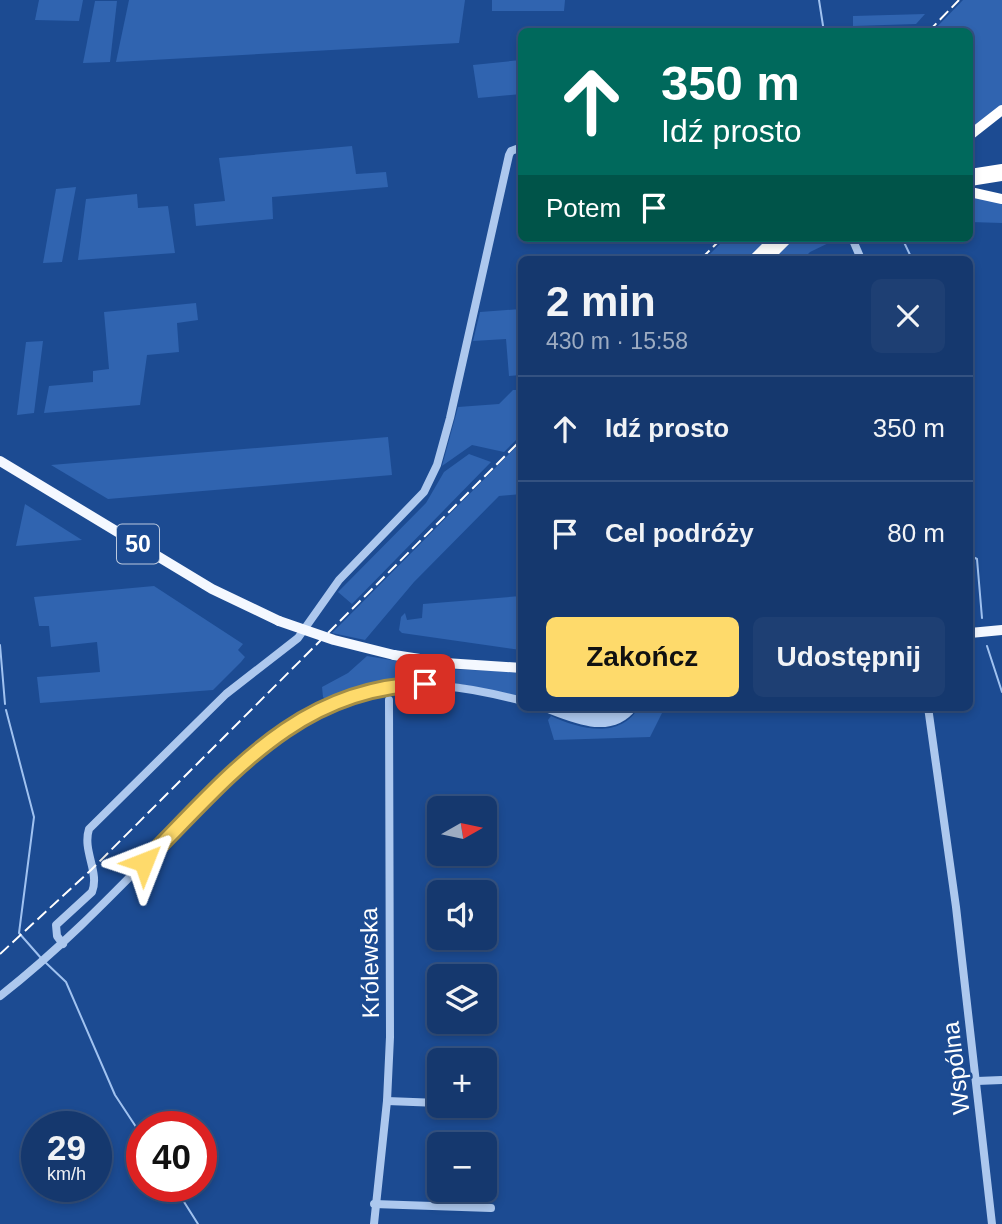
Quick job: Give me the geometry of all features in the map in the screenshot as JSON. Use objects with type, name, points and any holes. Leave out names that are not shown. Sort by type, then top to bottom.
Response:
[{"type":"highway","points":[[973,133],[1002,110]]},
{"type":"highway","points":[[973,174],[1002,169]]},
{"type":"highway","points":[[973,181],[1002,176]]},
{"type":"highway","points":[[973,193],[1002,199]]},
{"type":"highway","points":[[757,256],[771,242]]},
{"type":"highway","points":[[770,256],[784,242]]},
{"type":"main road","name":"50","points":[[0,461],[212,589],[279,621],[334,640],[394,655],[460,664],[518,666]]},
{"type":"main road","points":[[973,633],[1002,630]]},
{"type":"street","points":[[63,944],[57,936],[56,925],[92,892],[95,884],[85,842],[89,829],[226,694],[298,638],[340,580],[414,503],[431,480],[438,465],[462,370],[509,155],[518,148]]},
{"type":"street","points":[[0,996],[63,944],[256,751],[299,718],[364,692],[402,685],[443,685],[518,700]]},
{"type":"street","name":"Królewska","points":[[374,1224],[374,1204],[387,1101],[390,1037],[389,700]]},
{"type":"street","points":[[557,711],[599,723],[620,719],[629,711]]},
{"type":"street","points":[[570,711],[600,717],[620,711]]},
{"type":"street","name":"Wspólna","points":[[929,711],[956,907],[992,1224]]},
{"type":"street","points":[[977,1081],[1002,1080]]},
{"type":"street","points":[[387,1101],[427,1103]]},
{"type":"street","points":[[374,1204],[491,1208]]},
{"type":"shaded area","points":[[39,0],[83,0],[79,21],[35,20]]},
{"type":"shaded area","points":[[129,0],[465,0],[459,43],[116,62]]},
{"type":"shaded area","points":[[492,0],[565,0],[564,11],[492,11]]},
{"type":"shaded area","points":[[963,0],[1002,0],[1002,105],[973,129],[973,28],[936,28]]},
{"type":"shaded area","points":[[95,1],[117,1],[110,62],[83,63]]},
{"type":"shaded area","points":[[925,14],[916,24],[853,26],[853,16]]},
{"type":"shaded area","points":[[518,60],[518,94],[478,98],[473,65]]},
{"type":"shaded area","points":[[352,146],[356,174],[386,172],[388,187],[272,197],[273,219],[196,226],[194,204],[225,201],[219,158]]},
{"type":"shaded area","points":[[76,187],[62,262],[43,263],[56,189]]},
{"type":"shaded area","points":[[137,194],[138,208],[168,206],[175,253],[78,260],[86,199]]},
{"type":"shaded area","points":[[973,197],[1002,203],[1002,223],[973,222]]},
{"type":"shaded area","points":[[722,242],[767,242],[752,256],[708,256]]},
{"type":"shaded area","points":[[791,242],[831,242],[806,256],[776,256]]},
{"type":"shaded area","points":[[196,303],[198,320],[177,323],[179,352],[147,355],[140,405],[44,413],[49,386],[93,382],[93,371],[109,369],[104,312]]},
{"type":"shaded area","points":[[518,309],[518,375],[509,376],[506,339],[473,341],[480,312]]},
{"type":"shaded area","points":[[43,341],[34,413],[17,415],[26,342]]},
{"type":"shaded area","points":[[513,390],[518,390],[518,438],[504,452],[472,445],[442,466],[458,407],[499,404]]},
{"type":"shaded area","points":[[388,437],[392,475],[108,499],[51,465]]},
{"type":"shaded area","points":[[518,445],[518,494],[499,496],[414,582],[365,640],[332,633]]},
{"type":"shaded area","points":[[469,454],[491,462],[352,604],[338,592],[426,503],[444,472]]},
{"type":"shaded area","points":[[25,504],[82,540],[16,546]]},
{"type":"shaded area","points":[[154,586],[243,644],[238,650],[245,657],[241,662],[213,690],[40,703],[37,677],[100,672],[97,642],[51,647],[49,626],[39,626],[34,597]]},
{"type":"shaded area","points":[[518,596],[518,650],[402,633],[399,630],[401,617],[405,613],[407,620],[422,618],[423,604]]},
{"type":"shaded area","points":[[367,656],[445,669],[518,672],[518,696],[445,682],[423,681],[379,685],[325,699],[322,687],[348,673]]},
{"type":"shaded area","points":[[636,711],[663,711],[650,737],[554,740],[548,720],[551,716],[574,725],[598,729],[621,724]]},
{"type":"waterway","points":[[819,0],[823,28]]},
{"type":"waterway","points":[[904,242],[911,256]]},
{"type":"waterway","points":[[973,557],[977,559],[982,618]]},
{"type":"waterway","points":[[0,645],[5,704]]},
{"type":"waterway","points":[[987,646],[1002,692]]},
{"type":"waterway","points":[[6,710],[34,817],[19,933],[41,958]]},
{"type":"waterway","points":[[45,962],[66,982],[115,1095],[126,1112]]},
{"type":"waterway","points":[[184,1202],[198,1224]]},
{"type":"railway","points":[[932,28],[959,0]]},
{"type":"railway","points":[[704,256],[718,242]]},
{"type":"railway","points":[[0,954],[91,870],[518,443]]},
{"type":"route","points":[[144,862],[256,751],[299,718],[364,692],[425,684]]}]
